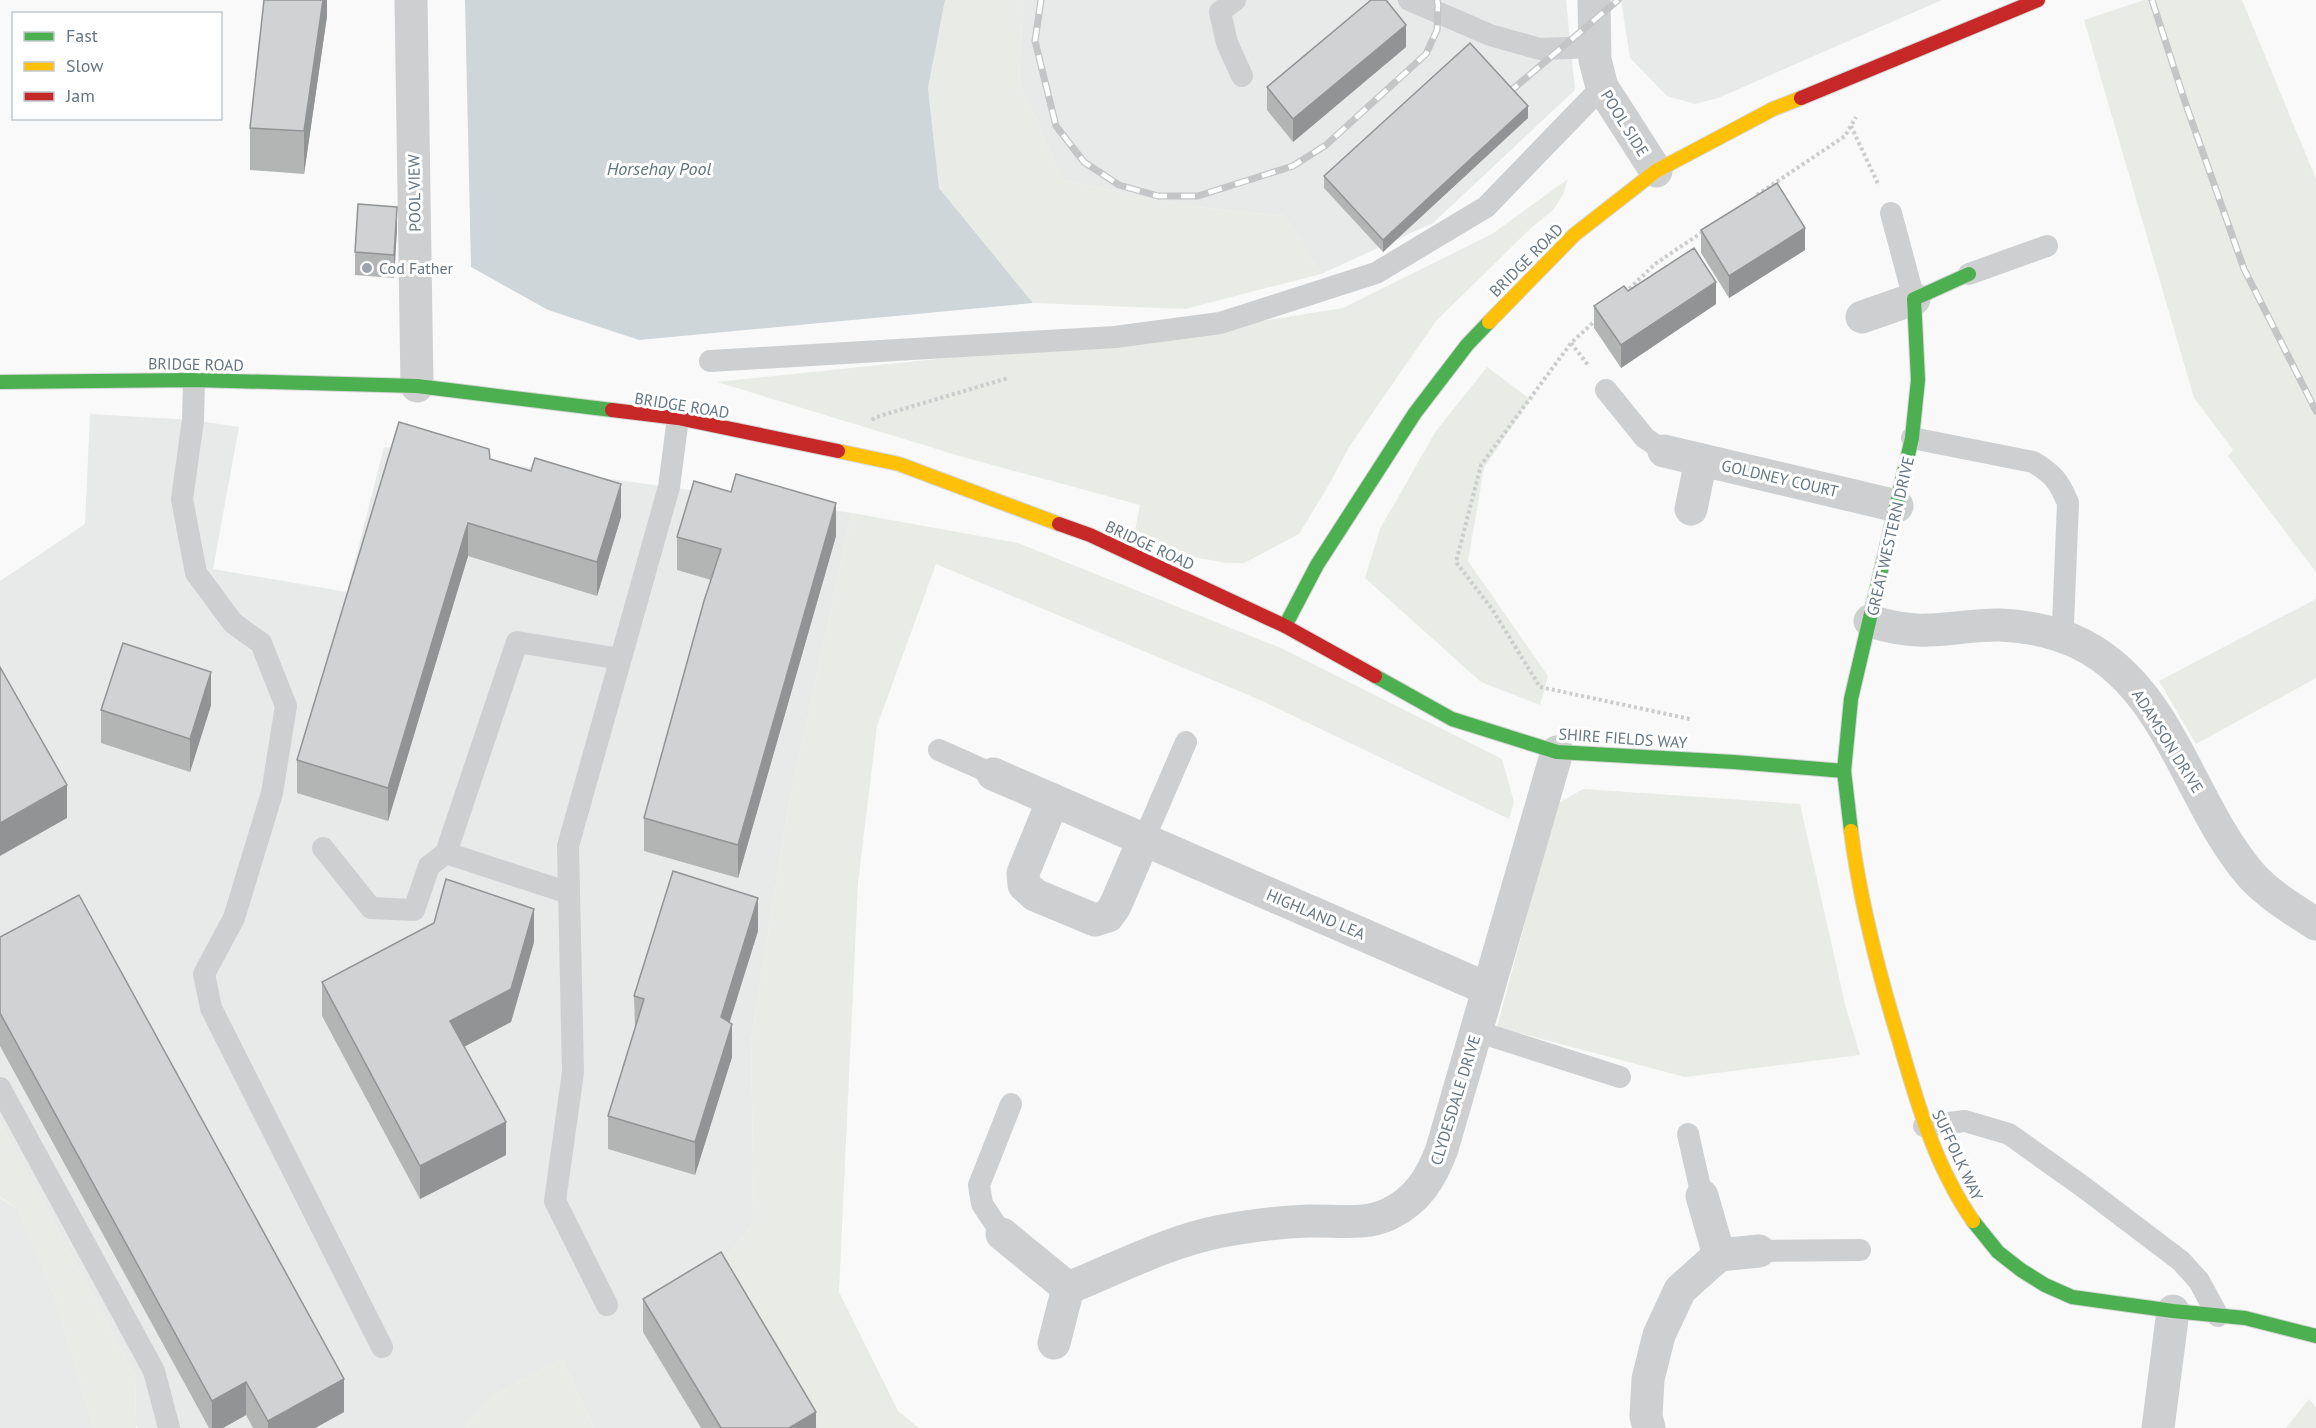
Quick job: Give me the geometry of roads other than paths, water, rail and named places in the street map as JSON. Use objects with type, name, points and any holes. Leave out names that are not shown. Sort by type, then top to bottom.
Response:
[{"type":"street","name":"POOL VIEW","points":[[411,0],[417,386]]},
{"type":"street","name":"POOL SIDE","points":[[1594,0],[1595,60],[1602,87],[1656,171]]},
{"type":"street","name":"BRIDGE ROAD","points":[[0,382],[194,380],[417,386],[678,418],[900,464],[1090,535],[1285,626],[1317,565],[1414,413],[1467,345],[1574,235],[1656,171],[1773,109],[2037,0]]},
{"type":"street","points":[[1862,317],[1914,299],[1969,274]]},
{"type":"street","name":"GREAT WESTERN DRIVE","points":[[1844,771],[1851,699],[1912,438],[1918,380],[1914,299]]},
{"type":"street","name":"GOLDNEY COURT","points":[[1664,451],[1897,506]]},
{"type":"street","points":[[1691,509],[1701,460]]},
{"type":"street","name":"ADAMSON DRIVE","points":[[1870,621],[1888,627],[1926,631],[1999,624],[2030,627],[2060,636],[2096,653],[2116,668],[2150,706],[2228,842],[2252,875],[2284,903],[2316,924]]},
{"type":"street","name":"SHIRE FIELDS WAY","points":[[1285,626],[1452,719],[1557,752],[1844,771]]},
{"type":"street","name":"CLYDESDALE DRIVE","points":[[1068,1288],[1182,1242],[1221,1231],[1306,1221],[1366,1220],[1386,1216],[1404,1206],[1417,1195],[1435,1167],[1557,752]]},
{"type":"street","name":"SUFFOLK WAY","points":[[1844,771],[1865,914],[1881,983],[1924,1126],[1957,1198],[1976,1226],[1998,1252],[2021,1270],[2045,1285],[2072,1297],[2245,1318],[2316,1336]]},
{"type":"street","name":"HIGHLAND LEA","points":[[993,774],[1488,988]]},
{"type":"street","points":[[1053,800],[1023,873],[1024,885],[1035,896],[1095,920],[1108,916],[1115,906],[1144,839]]},
{"type":"street","points":[[1702,1196],[1719,1255]]},
{"type":"street","points":[[1002,1234],[1068,1288],[1054,1342]]},
{"type":"street","points":[[1649,1428],[1646,1416],[1648,1379],[1659,1335],[1680,1290],[1719,1255],[1759,1251]]},
{"type":"street","points":[[2158,1428],[2174,1311]]},
{"type":"lane","points":[[1235,0],[1220,12],[1227,42],[1242,76]]},
{"type":"lane","points":[[1409,0],[1490,35],[1540,49],[1595,47]]},
{"type":"lane","points":[[710,361],[1115,337],[1220,323],[1376,273],[1486,207],[1602,87]]},
{"type":"lane","points":[[1892,213],[1914,299]]},
{"type":"lane","points":[[1969,274],[2047,246]]},
{"type":"lane","points":[[194,380],[193,420],[182,499],[196,573],[233,623],[261,643],[286,706],[272,793],[234,918],[204,974],[211,1008],[382,1347]]},
{"type":"lane","points":[[1606,390],[1645,438],[1664,451]]},
{"type":"lane","points":[[607,1305],[555,1202],[573,1072],[568,846],[669,487],[678,418]]},
{"type":"lane","points":[[1912,438],[2033,462],[2050,472],[2061,486],[2068,503],[2063,624],[2060,636]]},
{"type":"lane","points":[[323,848],[371,908],[414,910],[429,866],[446,853],[517,642],[620,659]]},
{"type":"lane","points":[[1144,839],[1186,742]]},
{"type":"lane","points":[[939,750],[993,774]]},
{"type":"lane","points":[[446,853],[569,892]]},
{"type":"lane","points":[[1476,1031],[1620,1077]]},
{"type":"lane","points":[[0,1088],[154,1371],[169,1428]]},
{"type":"lane","points":[[1002,1234],[982,1204],[979,1185],[1011,1104]]},
{"type":"lane","points":[[1924,1126],[1965,1121],[2009,1134],[2181,1261],[2199,1281],[2218,1316]]},
{"type":"lane","points":[[1688,1134],[1702,1196]]},
{"type":"lane","points":[[1759,1251],[1860,1250]]},
{"type":"water","name":"Horsehay Pool","points":[[465,0],[945,0],[928,88],[939,188],[1033,303],[639,340],[548,310],[471,267]]},
{"type":"railway","points":[[1041,0],[1035,41],[1056,126],[1084,162],[1119,185],[1158,196],[1198,196],[1293,166],[1326,145],[1426,54],[1437,30],[1437,0]]},
{"type":"railway","points":[[1507,94],[1618,0]]},
{"type":"railway","points":[[2152,0],[2244,269],[2316,411]]},
{"type":"place","name":"Cod Father","points":[[367,268]]}]
